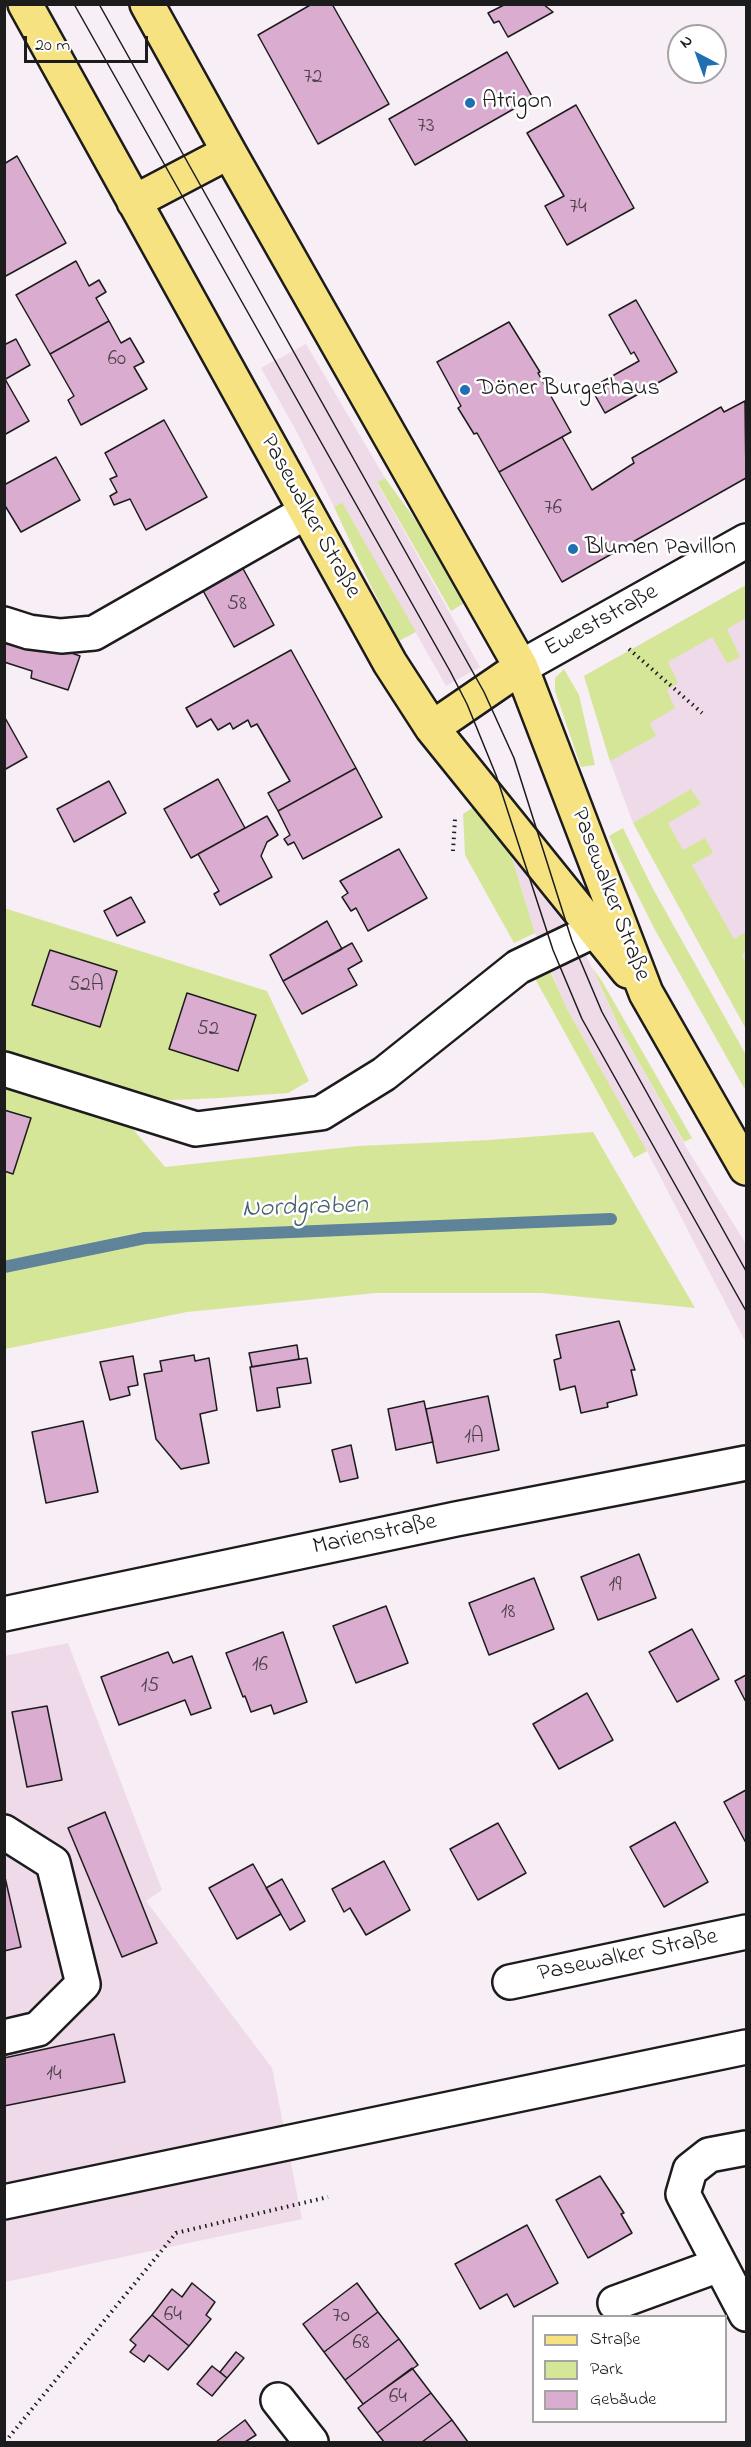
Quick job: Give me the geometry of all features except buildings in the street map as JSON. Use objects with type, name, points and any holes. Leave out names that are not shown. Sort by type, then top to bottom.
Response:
[{"type":"main road","name":"Pasewalker Straße","points":[[25,4],[390,663],[432,728],[646,993],[747,1168]]},
{"type":"main road","name":"Pasewalker Straße","points":[[147,4],[521,667],[646,993]]},
{"type":"main road","points":[[135,202],[229,152]]},
{"type":"main road","points":[[432,728],[521,667]]},
{"type":"street","points":[[4,624],[29,632],[61,636],[94,633],[306,512]]},
{"type":"street","name":"Eweststraße","points":[[521,667],[747,541]]},
{"type":"street","points":[[4,1069],[196,1130],[321,1113],[384,1074],[518,967],[595,930]]},
{"type":"street","name":"Marienstraße","points":[[4,1614],[456,1519],[747,1463]]},
{"type":"street","points":[[4,1832],[53,1863],[83,1984],[38,2030],[4,2037]]},
{"type":"street","name":"Pasewalker Straße","points":[[510,1982],[747,1932]]},
{"type":"street","points":[[4,2202],[747,2047]]},
{"type":"street","points":[[747,2148],[709,2155],[690,2170],[683,2194],[747,2314]]},
{"type":"street","points":[[615,2303],[719,2265]]},
{"type":"street","points":[[278,2400],[311,2442]]},
{"type":"path","points":[[626,647],[702,713]]},
{"type":"path","points":[[453,837],[453,851]]},
{"type":"path","points":[[5,2442],[176,2233],[328,2197]]},
{"type":"shaded area","points":[[306,344],[385,478],[377,483],[480,667],[446,686],[342,502],[334,507],[298,434],[261,368]]},
{"type":"shaded area","points":[[746,585],[746,1029],[633,823],[610,761],[584,676]]},
{"type":"shaded area","points":[[509,848],[585,953],[620,1029],[686,1147],[746,1244],[746,1343],[647,1151],[567,1009],[535,933]]},
{"type":"shaded area","points":[[68,1643],[162,1890],[146,1901],[272,2068],[302,2219],[5,2282],[4,1656]]},
{"type":"green space","points":[[385,478],[438,551],[466,602],[451,611],[377,482]]},
{"type":"green space","points":[[342,502],[416,632],[399,641],[334,507]]},
{"type":"green space","points":[[746,585],[746,618],[727,629],[740,657],[727,663],[712,637],[668,662],[678,683],[667,690],[675,708],[650,723],[656,736],[610,761],[584,676]]},
{"type":"green space","points":[[564,669],[579,695],[595,765],[581,767],[555,691],[555,678]]},
{"type":"green space","points":[[691,789],[701,804],[668,823],[683,850],[705,838],[713,853],[692,865],[734,939],[746,932],[746,952],[742,955],[746,963],[746,1029],[633,823]]},
{"type":"green space","points":[[474,807],[509,848],[535,933],[514,943],[465,855],[463,814]]},
{"type":"green space","points":[[623,828],[652,887],[746,1055],[746,1086],[744,1088],[654,928],[620,860],[609,836]]},
{"type":"green space","points":[[4,908],[267,991],[309,1081],[288,1093],[152,1101],[5,1055]]},
{"type":"green space","points":[[592,967],[692,1138],[684,1142],[620,1029]]},
{"type":"green space","points":[[549,968],[567,1009],[647,1151],[634,1158],[533,975]]},
{"type":"green space","points":[[4,1083],[126,1121],[165,1167],[358,1146],[489,1140],[593,1132],[695,1308],[542,1293],[376,1293],[187,1312],[5,1349]]},
{"type":"waterway","name":"Nordgraben","points":[[4,1267],[145,1238],[611,1219]]},
{"type":"tram line","points":[[74,4],[467,704],[496,775],[553,950],[582,1019],[746,1311]]},
{"type":"tram line","points":[[99,4],[484,692],[514,758],[572,941],[602,1012],[746,1271]]},
{"type":"place","name":"Atrigon","points":[[470,103]]},
{"type":"place","name":"Döner Burgerhaus","points":[[465,390]]},
{"type":"place","name":"Blumen Pavillon","points":[[573,549]]}]
